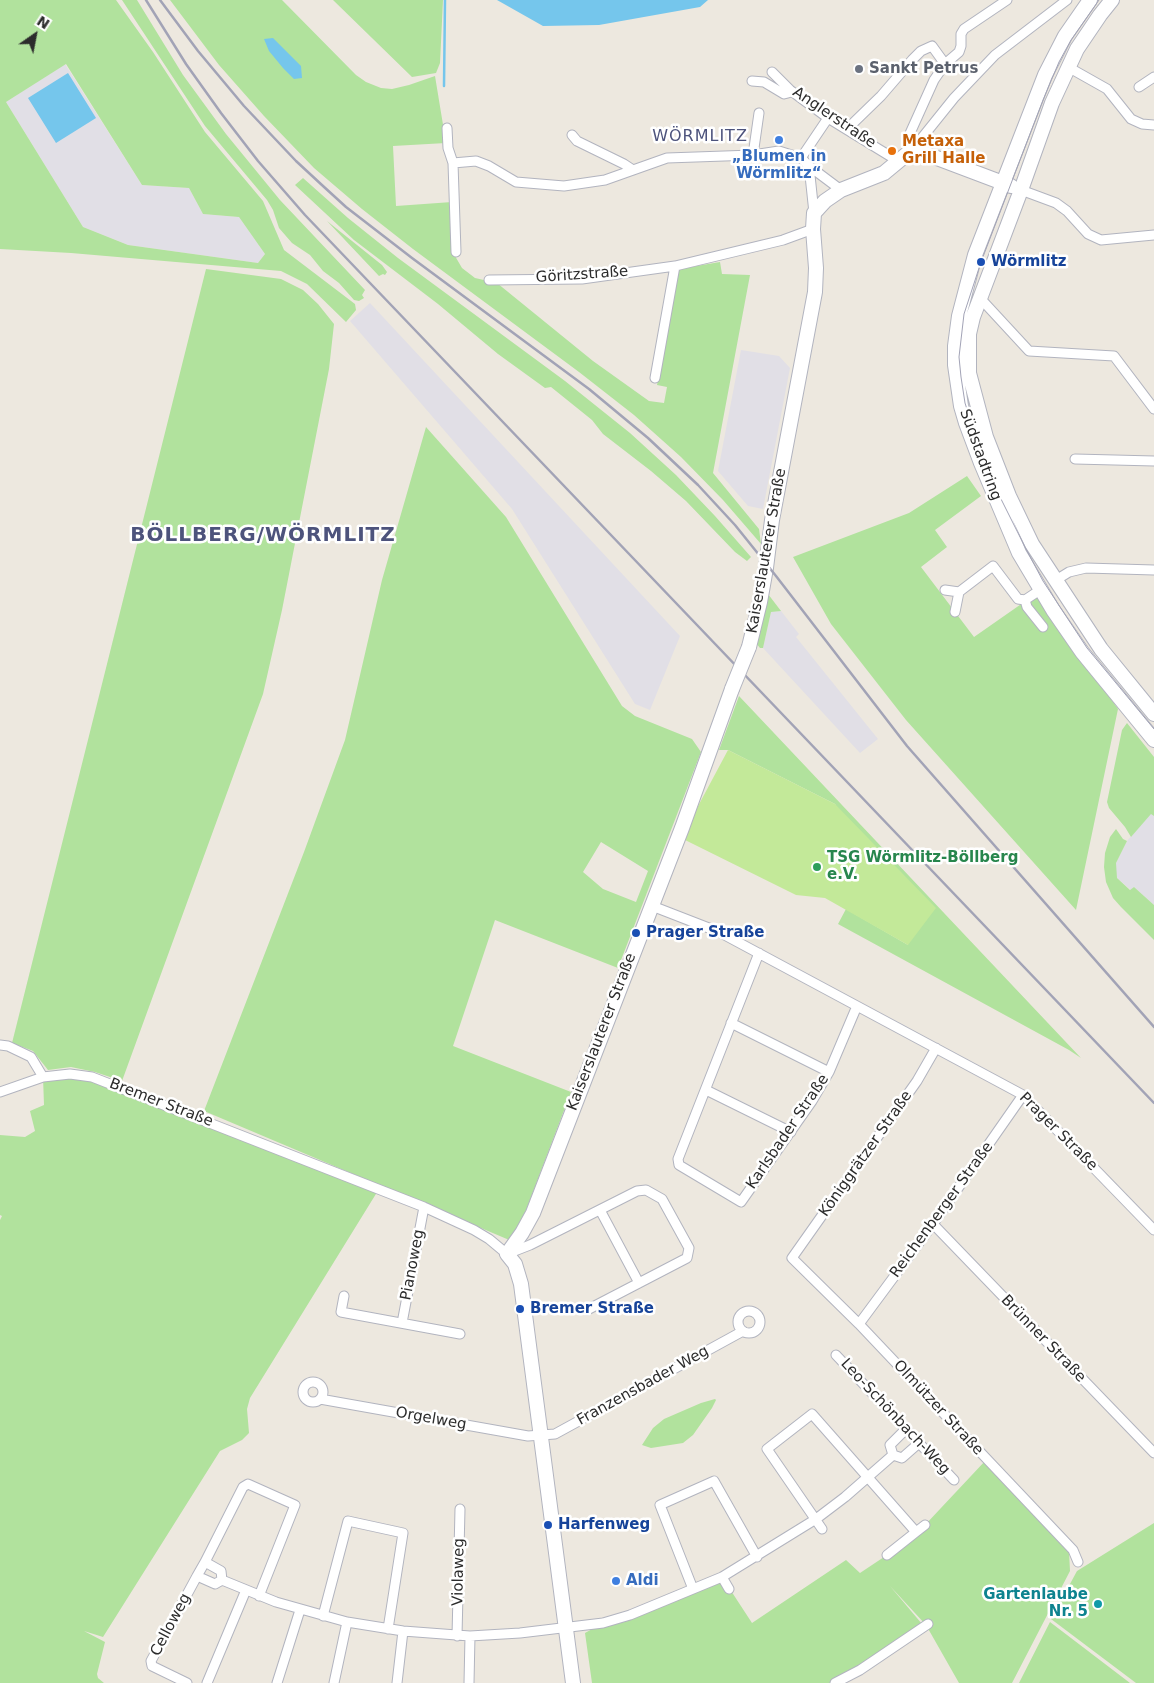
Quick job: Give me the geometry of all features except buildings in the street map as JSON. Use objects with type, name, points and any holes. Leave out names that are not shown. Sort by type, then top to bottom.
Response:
[{"type":"street","points":[[1007,0],[964,29],[961,34],[961,46],[958,52],[945,64],[934,80],[907,140],[913,149],[947,160],[1056,203],[1067,211],[1088,234],[1101,240],[1154,235]]},
{"type":"street","points":[[814,213],[825,201],[841,190],[884,173],[913,149],[954,98],[995,55],[1066,0]]},
{"type":"street","name":"Südstadtring","points":[[1112,0],[1090,29],[1068,67],[1052,102],[973,317],[969,334],[969,373],[986,437],[1009,496],[1032,544],[1101,649],[1154,714]]},
{"type":"street","name":"Südstadtring","points":[[1084,2],[1045,75],[975,255],[962,299],[956,329],[955,365],[961,406],[981,463],[1016,547],[1040,590],[1082,652],[1154,740]]},
{"type":"street","points":[[847,129],[921,51],[932,46],[945,64]]},
{"type":"street","points":[[1068,67],[1107,89],[1131,119],[1142,124],[1154,125]]},
{"type":"street","name":"Anglerstraße","points":[[772,72],[790,90],[828,118],[898,161]]},
{"type":"street","points":[[1139,87],[1154,77]]},
{"type":"street","points":[[752,81],[764,82],[784,94],[790,90]]},
{"type":"street","points":[[754,154],[759,113]]},
{"type":"street","points":[[801,158],[828,118]]},
{"type":"street","points":[[447,128],[448,148],[453,163],[456,252]]},
{"type":"street","points":[[572,135],[577,141],[633,170]]},
{"type":"street","points":[[453,163],[476,161],[489,166],[516,182],[564,186],[605,180],[667,158],[779,151],[801,158],[841,190]]},
{"type":"street","points":[[809,166],[814,213]]},
{"type":"street","name":"Kaiserslauterer Straße","points":[[508,1254],[533,1213],[652,906],[749,647],[760,602],[772,520],[815,292],[814,213]]},
{"type":"street","name":"Göritzstraße","points":[[489,280],[582,279],[675,266],[783,240],[813,229]]},
{"type":"street","points":[[655,378],[675,266]]},
{"type":"street","points":[[980,298],[1029,351],[1114,356],[1154,409]]},
{"type":"street","points":[[1075,459],[1154,461]]},
{"type":"street","points":[[955,612],[959,592],[993,566],[1015,596],[1025,600]]},
{"type":"street","points":[[1056,580],[1069,572],[1086,568],[1154,570]]},
{"type":"street","points":[[945,590],[959,592]]},
{"type":"street","points":[[1025,600],[1040,590]]},
{"type":"street","points":[[1025,600],[1027,607],[1042,626]]},
{"type":"street","name":"Prager Straße","points":[[652,906],[719,932],[1023,1094],[1154,1230]]},
{"type":"street","name":"Karlsbader Straße","points":[[759,953],[678,1160],[679,1165],[741,1202],[812,1102],[829,1072],[857,1006]]},
{"type":"street","points":[[731,1023],[829,1072]]},
{"type":"street","points":[[0,1045],[8,1046],[31,1057],[43,1076]]},
{"type":"street","name":"Königgrätzer Straße","points":[[792,1258],[918,1081],[936,1048]]},
{"type":"street","name":"Bremer Straße","points":[[0,1092],[43,1076],[70,1074],[92,1077],[145,1096],[424,1207],[474,1230],[490,1239],[508,1254]]},
{"type":"street","points":[[706,1090],[791,1132]]},
{"type":"street","name":"Reichenberger Straße","points":[[859,1324],[933,1224],[1023,1094]]},
{"type":"street","points":[[574,1683],[521,1284],[514,1264],[508,1254],[636,1191],[646,1190],[662,1199],[666,1203],[689,1248],[687,1258],[587,1310]]},
{"type":"street","name":"Pianoweg","points":[[402,1323],[424,1207]]},
{"type":"street","points":[[600,1210],[639,1283]]},
{"type":"street","name":"Brünner Straße","points":[[933,1224],[1154,1453]]},
{"type":"street","name":"Olmützer Straße","points":[[792,1258],[859,1324],[1073,1550],[1078,1562]]},
{"type":"street","points":[[344,1296],[341,1312],[460,1334]]},
{"type":"street","name":"Franzensbader Weg","points":[[541,1436],[554,1434],[743,1331]]},
{"type":"street","name":"Leo-Schönbach-Weg","points":[[836,1355],[954,1480]]},
{"type":"street","name":"Orgelweg","points":[[320,1399],[528,1436],[541,1436]]},
{"type":"street","points":[[822,1528],[767,1448],[812,1414],[916,1532]]},
{"type":"street","points":[[893,1455],[890,1445],[906,1429]]},
{"type":"street","points":[[893,1455],[902,1458],[919,1443]]},
{"type":"street","points":[[222,1580],[259,1596],[300,1610],[347,1622],[403,1631],[470,1636],[520,1633],[603,1623],[630,1615],[722,1577],[816,1519],[893,1455]]},
{"type":"street","points":[[694,1589],[660,1505],[714,1481],[756,1557]]},
{"type":"street","points":[[222,1580],[215,1584],[197,1576],[243,1487],[248,1484],[295,1505],[259,1596]]},
{"type":"street","name":"Violaweg","points":[[458,1636],[460,1509]]},
{"type":"street","points":[[323,1616],[348,1521],[403,1532],[388,1629]]},
{"type":"street","points":[[888,1555],[925,1525]]},
{"type":"street","points":[[204,1562],[221,1571],[222,1580]]},
{"type":"street","name":"Celloweg","points":[[187,1683],[152,1666],[151,1661],[197,1576]]},
{"type":"street","points":[[722,1577],[729,1590]]},
{"type":"street","points":[[207,1683],[246,1590]]},
{"type":"street","points":[[277,1683],[300,1610]]},
{"type":"street","points":[[334,1683],[347,1622]]},
{"type":"street","points":[[835,1683],[860,1670],[928,1624]]},
{"type":"street","points":[[397,1683],[403,1631]]},
{"type":"street","points":[[469,1683],[470,1636]]},
{"type":"shaded area","points":[[65,64],[142,185],[189,188],[203,214],[239,217],[265,254],[258,263],[128,245],[83,227],[6,102]]},
{"type":"shaded area","points":[[370,303],[680,636],[650,710],[635,704],[512,509],[350,321]]},
{"type":"shaded area","points":[[741,350],[779,356],[790,368],[763,509],[748,506],[718,471]]},
{"type":"shaded area","points":[[781,611],[799,634],[796,637],[878,739],[860,753],[763,648],[771,612]]},
{"type":"shaded area","points":[[1151,813],[1154,816],[1154,905],[1134,887],[1131,890],[1117,878],[1115,869],[1127,841]]},
{"type":"green space","points":[[0,0],[116,0],[153,52],[205,132],[263,201],[284,250],[355,304],[356,310],[346,322],[307,284],[281,271],[71,253],[0,249]],"holes":[[[66,64],[142,185],[189,188],[203,214],[239,217],[265,254],[258,263],[128,245],[83,227],[6,102]]]},
{"type":"green space","points":[[122,0],[137,0],[183,75],[226,134],[280,200],[365,290],[362,295],[364,298],[359,301],[354,300],[339,283],[323,271],[310,255],[292,243],[279,228],[273,210],[267,200],[205,126]]},
{"type":"green space","points":[[170,0],[282,0],[356,75],[366,82],[381,88],[392,89],[435,76],[446,143],[393,146],[396,206],[452,202],[455,256],[462,268],[475,278],[497,283],[593,361],[649,401],[664,403],[667,387],[657,385],[679,269],[720,262],[722,274],[750,275],[713,473],[759,529],[761,544],[723,500],[681,457],[634,415],[413,249],[314,168],[219,65]]},
{"type":"green space","points":[[333,0],[443,0],[440,63],[436,73],[412,77]]},
{"type":"green space","points":[[303,178],[348,218],[398,258],[565,381],[630,433],[676,475],[751,557],[747,561],[735,552],[686,501],[603,434],[592,420],[551,387],[545,388],[498,354],[438,304],[354,240],[295,185]]},
{"type":"green space","points":[[327,221],[382,265],[387,272],[385,275],[379,276]]},
{"type":"green space","points":[[206,269],[281,279],[303,290],[318,304],[334,324],[329,369],[282,610],[263,694],[122,1081],[95,1072],[71,1067],[48,1070],[33,1051],[12,1043]]},
{"type":"green space","points":[[426,427],[506,517],[622,706],[635,716],[692,739],[701,752],[618,968],[495,920],[453,1046],[571,1092],[514,1242],[204,1111],[345,740],[382,580]],"holes":[[[601,842],[648,871],[636,902],[603,889],[583,872]]]},
{"type":"green space","points":[[967,476],[981,496],[935,530],[947,547],[921,567],[974,637],[1037,593],[1118,709],[1076,910],[906,720],[831,624],[793,557],[909,513]]},
{"type":"green space","points":[[768,594],[781,611],[771,612],[763,648],[760,648],[756,643]]},
{"type":"green space","points":[[739,696],[1081,1058],[838,924],[846,909],[908,945],[835,804],[728,750],[719,750]]},
{"type":"green space","points":[[1127,723],[1154,757],[1154,816],[1151,814],[1131,837],[1109,808],[1107,802],[1122,730]]},
{"type":"green space","name":"TSG Wörmlitz-Böllberg e.V.","points":[[728,750],[835,804],[936,908],[908,945],[825,898],[796,895],[681,838]]},
{"type":"green space","points":[[1116,829],[1123,839],[1127,841],[1116,863],[1117,878],[1130,890],[1134,887],[1154,905],[1154,940],[1113,898],[1106,882],[1105,853],[1110,837]]},
{"type":"green space","points":[[43,1077],[92,1077],[379,1189],[250,1398],[247,1409],[249,1433],[242,1440],[220,1451],[103,1637],[84,1631],[105,1642],[97,1674],[98,1678],[104,1683],[0,1683],[0,1220],[2,1216],[0,1215],[0,1135],[25,1137],[35,1131],[30,1111],[44,1105]]},
{"type":"green space","points":[[715,1399],[712,1408],[693,1435],[683,1443],[651,1448],[642,1445],[653,1428],[664,1419]]},
{"type":"green space","points":[[986,1460],[1069,1551],[1070,1571],[1012,1683],[959,1683],[926,1625],[890,1586],[922,1624],[835,1683],[592,1683],[585,1633],[603,1623],[722,1577],[752,1623],[846,1560],[860,1573],[887,1555],[925,1525]]},
{"type":"green space","points":[[1154,1523],[1154,1683],[1136,1683],[1051,1619],[1077,1571]]},
{"type":"green space","points":[[1050,1622],[1130,1683],[1019,1683]]},
{"type":"water","points":[[497,0],[708,0],[700,7],[599,25],[543,26]]},
{"type":"water","points":[[273,38],[301,66],[302,78],[294,79],[269,51],[264,39]]},
{"type":"water","points":[[68,73],[96,118],[56,143],[28,98]]},
{"type":"waterway","points":[[444,86],[445,0]]},
{"type":"tram line","points":[[1099,0],[1071,40],[1059,62],[1043,100],[981,262],[964,314],[959,357],[965,403],[976,438],[994,485],[1026,549],[1043,581],[1087,648],[1154,729]]},
{"type":"railway","points":[[146,0],[186,64],[221,113],[258,161],[305,215],[1154,1103]]},
{"type":"railway","points":[[160,0],[198,51],[244,106],[296,161],[346,207],[589,389],[648,438],[698,485],[735,525],[776,576],[907,746],[1154,1027]]},
{"type":"place","name":"Sankt Petrus","points":[[859,69]]},
{"type":"place","name":"„Blumen in Wörmlitz“","points":[[779,140]]},
{"type":"place","name":"Metaxa Grill Halle","points":[[892,151]]},
{"type":"place","name":"Wörmlitz","points":[[981,262]]},
{"type":"place","name":"TSG Wörmlitz-Böllberg e.V.","points":[[817,867]]},
{"type":"place","name":"Prager Straße","points":[[636,933]]},
{"type":"place","name":"Bremer Straße","points":[[520,1309]]},
{"type":"place","name":"Harfenweg","points":[[548,1525]]},
{"type":"place","name":"Aldi","points":[[616,1581]]},
{"type":"place","name":"Gartenlaube Nr. 5","points":[[1098,1604]]},
{"type":"district","name":"WÖRMLITZ","points":[[700,137]]},
{"type":"district","name":"BÖLLBERG/WÖRMLITZ","points":[[263,536]]}]
